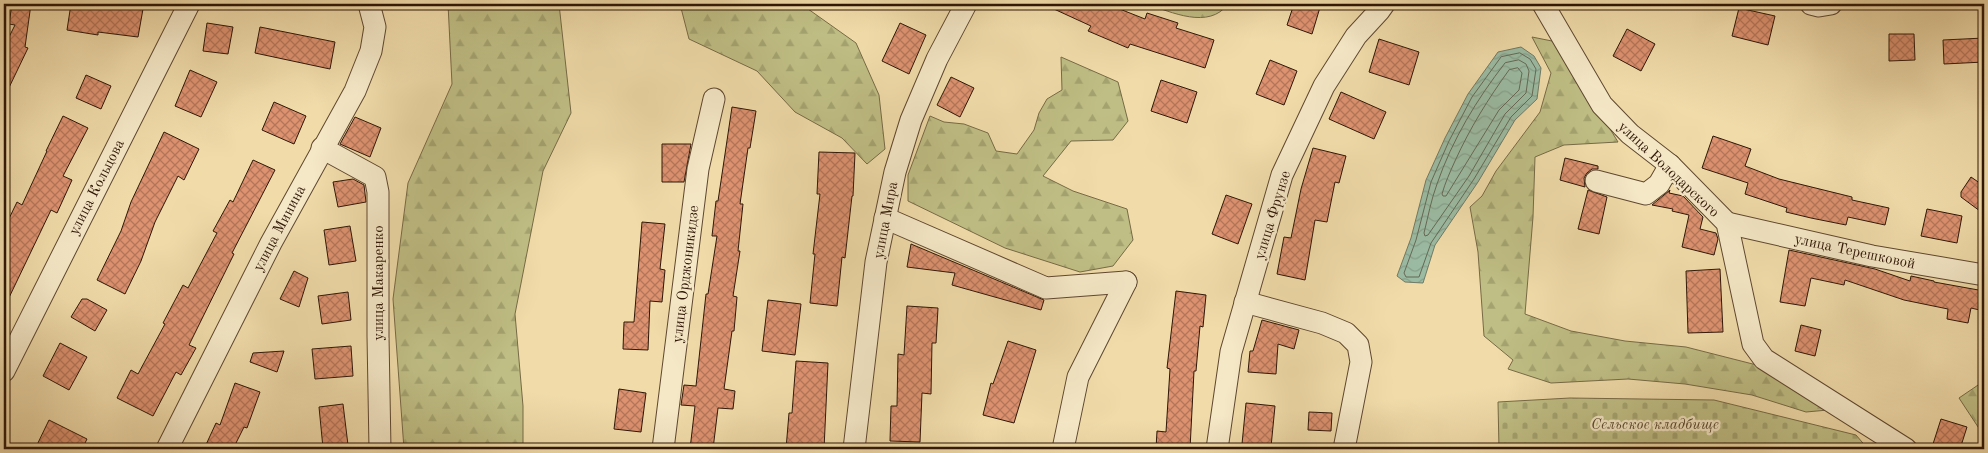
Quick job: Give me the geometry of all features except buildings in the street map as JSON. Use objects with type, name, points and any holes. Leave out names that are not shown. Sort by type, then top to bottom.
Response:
[{"type":"street","name":"улица Кольцова","points":[[4,371],[189,4]]},
{"type":"street","name":"улица Минина","points":[[167,449],[271,242],[355,91],[371,51],[375,26],[370,4]]},
{"type":"street","name":"улица Мира","points":[[854,449],[876,262],[895,172],[910,120],[937,59],[966,4]]},
{"type":"street","name":"улица Фрунзе","points":[[1217,449],[1231,352],[1282,176],[1324,86],[1356,36],[1379,12],[1384,4]]},
{"type":"street","name":"улица Володарского","points":[[1543,4],[1602,105],[1630,134],[1670,165],[1727,223],[1753,344],[1764,359],[1906,449]]},
{"type":"street","points":[[1811,4],[1819,6],[1831,4]]},
{"type":"street","name":"улица Орджоникидзе","points":[[663,449],[698,169],[714,99]]},
{"type":"street","name":"улица Макаренко","points":[[322,148],[375,177],[378,192],[380,449]]},
{"type":"street","points":[[1596,181],[1646,194],[1659,184],[1670,165]]},
{"type":"street","points":[[886,218],[1046,288],[1126,282],[1078,377],[1062,449]]},
{"type":"street","name":"улица Терешковой","points":[[1727,223],[1872,256],[1984,275]]},
{"type":"street","points":[[1245,302],[1322,322],[1346,332],[1358,346],[1361,362],[1344,449]]},
{"type":"green space","points":[[448,4],[559,4],[571,113],[543,171],[515,314],[523,406],[523,449],[404,449],[393,299],[408,183],[452,84]]},
{"type":"green space","points":[[680,4],[801,4],[856,43],[879,95],[885,149],[867,164],[842,138],[795,112],[757,71],[689,39]]},
{"type":"green space","points":[[1147,4],[1228,4],[1220,12],[1200,18],[1189,17]]},
{"type":"green space","points":[[1532,37],[1557,42],[1618,142],[1564,145],[1535,157],[1533,217],[1525,314],[1571,331],[1625,341],[1686,347],[1788,373],[1828,410],[1806,412],[1752,395],[1685,384],[1628,379],[1551,383],[1508,369],[1513,360],[1484,336],[1478,252],[1470,207],[1482,196],[1496,171],[1540,112],[1551,73]]},
{"type":"green space","points":[[1061,57],[1118,82],[1128,121],[1113,140],[1071,141],[1043,176],[1073,191],[1127,209],[1133,240],[1113,266],[1080,272],[1005,248],[908,201],[908,175],[930,116],[944,122],[964,124],[988,133],[996,151],[1017,154],[1034,130],[1039,113],[1047,99],[1062,90]]},
{"type":"green space","points":[[1984,381],[1984,436],[1959,398]]},
{"type":"green space","name":"Сельское кладбище","points":[[1570,398],[1714,400],[1856,435],[1868,449],[1499,449],[1498,402]]},
{"type":"water","points":[[1521,47],[1534,56],[1541,68],[1537,99],[1515,120],[1478,182],[1435,245],[1423,283],[1405,282],[1397,276],[1411,238],[1426,180],[1445,138],[1468,94],[1498,52]]}]
